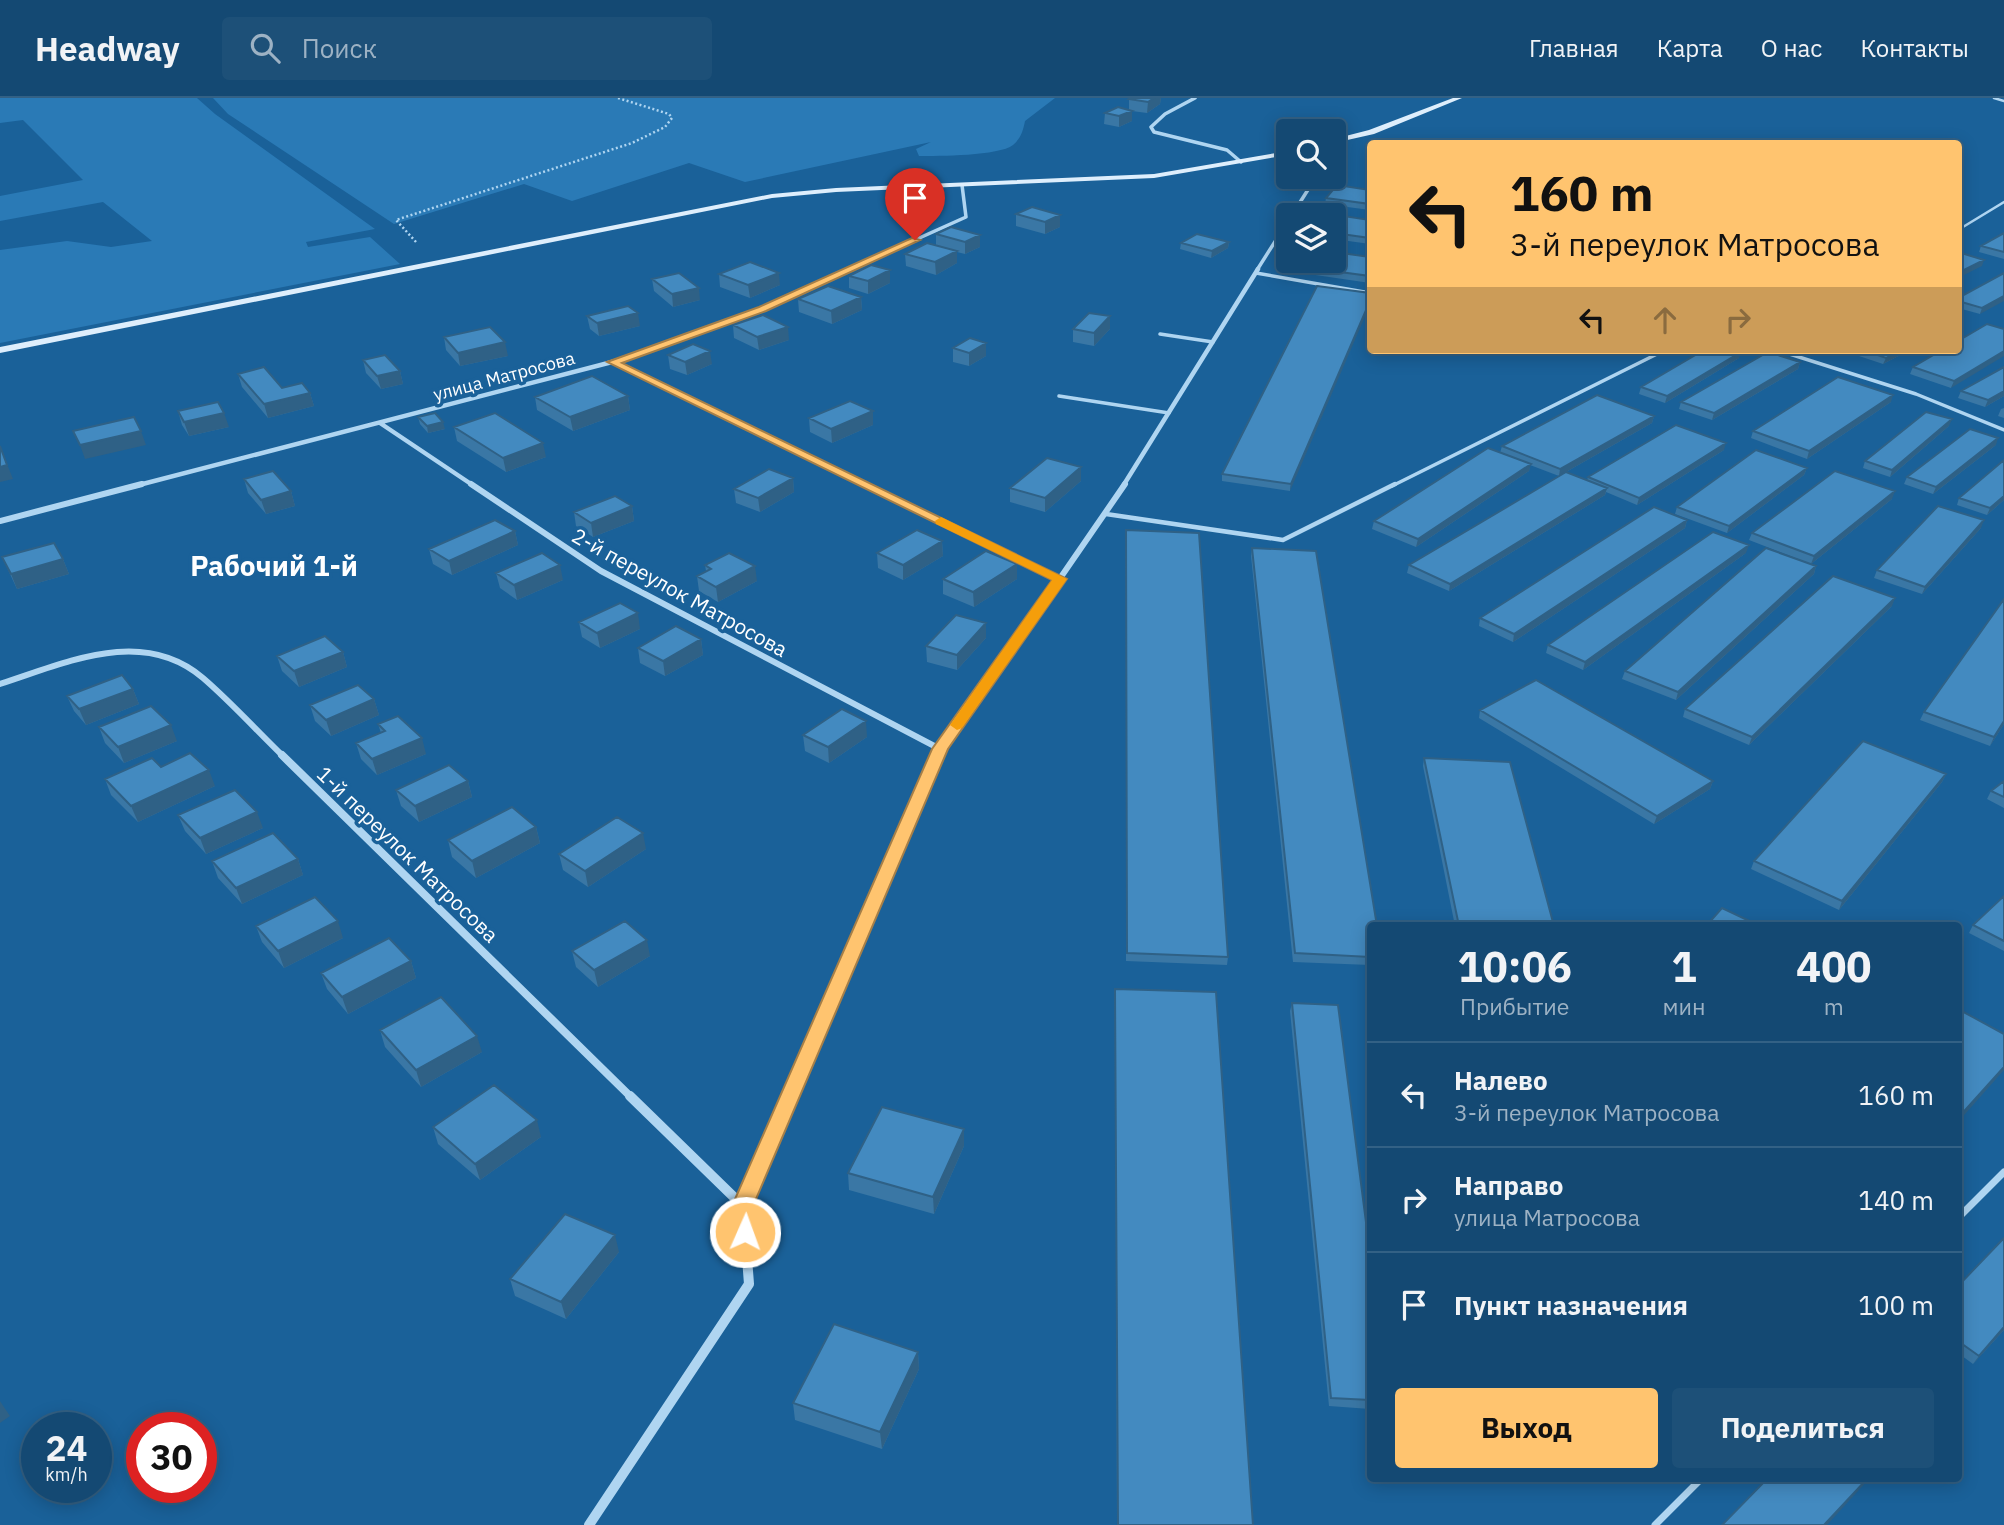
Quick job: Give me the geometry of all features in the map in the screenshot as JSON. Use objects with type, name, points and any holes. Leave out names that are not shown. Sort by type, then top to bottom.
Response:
[{"type":"main road","points":[[1346,138],[1371,132],[1459,98]]},
{"type":"main road","points":[[0,350],[772,196],[836,190],[1154,176],[1276,155]]},
{"type":"street","points":[[1195,98],[1165,114],[1151,127],[1164,136],[1227,150],[1241,162]]},
{"type":"street","name":"улица Матросова","points":[[0,521],[612,362],[762,309],[966,217],[962,185]]},
{"type":"street","points":[[589,1525],[749,1284],[743,1206],[940,749],[1106,514],[1276,240]]},
{"type":"street","points":[[612,362],[1060,579]]},
{"type":"street","name":"2-й переулок Матросова","points":[[380,423],[601,571],[940,749]]},
{"type":"street","name":"1-й переулок Матросова","points":[[0,684],[86,657],[115,652],[147,651],[180,662],[202,677],[743,1206]]},
{"type":"lane","points":[[1994,98],[2004,101]]},
{"type":"lane","points":[[1962,228],[2004,202]]},
{"type":"lane","points":[[1256,273],[1367,292]]},
{"type":"lane","points":[[1160,334],[1213,342]]},
{"type":"lane","points":[[1106,514],[1283,540],[1657,354]]},
{"type":"lane","points":[[1790,354],[1916,394],[2004,430]]},
{"type":"lane","points":[[1059,396],[1169,413]]},
{"type":"lane","points":[[1962,1214],[2004,1172]]},
{"type":"lane","points":[[1656,1525],[1698,1482]]},
{"type":"path","points":[[442,262],[411,238],[396,220],[632,143],[666,127],[672,118],[669,114],[618,98]]},
{"type":"shaded area","points":[[0,98],[197,98],[215,114],[375,229],[306,242],[308,247],[370,237],[400,264],[0,343],[0,250],[67,241],[111,247],[152,241],[103,202],[0,221],[0,196],[83,180],[23,120],[0,123]]},
{"type":"shaded area","points":[[213,98],[1055,98],[1025,121],[1018,140],[1006,149],[968,155],[919,156],[916,149],[931,142],[745,182],[689,163],[572,201],[524,184],[394,224],[228,114]]},
{"type":"building","points":[[1154,98],[1148,102],[1129,99]]},
{"type":"building","points":[[1118,107],[1132,111],[1119,116],[1105,113]]},
{"type":"building","points":[[1346,186],[1367,190],[1367,204],[1326,198],[1334,189],[1346,189]]},
{"type":"building","points":[[1032,207],[1060,215],[1045,222],[1016,214]]},
{"type":"building","points":[[1346,216],[1367,220],[1367,238],[1346,235]]},
{"type":"building","points":[[951,227],[980,235],[965,242],[936,234]]},
{"type":"building","points":[[2004,233],[2004,252],[1981,246]]},
{"type":"building","points":[[1197,234],[1229,242],[1212,251],[1181,243]]},
{"type":"building","points":[[927,243],[957,251],[935,262],[905,254]]},
{"type":"building","points":[[1962,253],[1984,260],[1962,271]]},
{"type":"building","points":[[1346,254],[1367,257],[1367,276],[1346,273]]},
{"type":"building","points":[[750,262],[779,273],[748,285],[719,274]]},
{"type":"building","points":[[871,265],[890,270],[868,281],[849,276]]},
{"type":"building","points":[[679,273],[699,288],[672,294],[652,279]]},
{"type":"building","points":[[2004,273],[2004,296],[1982,308],[1962,302],[1962,296]]},
{"type":"building","points":[[828,286],[861,297],[831,311],[798,299]]},
{"type":"building","points":[[1317,286],[1367,293],[1367,308],[1291,484],[1222,474]]},
{"type":"building","points":[[628,306],[638,313],[597,323],[587,316]]},
{"type":"building","points":[[1089,313],[1110,316],[1094,333],[1073,329]]},
{"type":"building","points":[[763,315],[788,327],[757,337],[733,325]]},
{"type":"building","points":[[1987,324],[2004,329],[2004,351],[1954,381],[1913,367],[1935,354],[1962,354],[1962,339]]},
{"type":"building","points":[[490,327],[505,342],[458,353],[444,337]]},
{"type":"building","points":[[970,338],[986,343],[969,353],[953,348]]},
{"type":"building","points":[[693,344],[710,351],[685,362],[668,355]]},
{"type":"building","points":[[1697,354],[1738,354],[1667,396],[1641,387]]},
{"type":"building","points":[[1765,354],[1774,354],[1800,362],[1714,413],[1681,402]]},
{"type":"building","points":[[1874,354],[1893,354],[1886,358]]},
{"type":"building","points":[[385,355],[400,371],[377,376],[363,360]]},
{"type":"building","points":[[264,367],[282,388],[302,383],[310,393],[264,404],[238,374]]},
{"type":"building","points":[[2004,367],[2004,391],[1988,400],[1961,391]]},
{"type":"building","points":[[592,376],[628,396],[570,417],[535,397]]},
{"type":"building","points":[[1838,377],[1893,395],[1809,451],[1753,431]]},
{"type":"building","points":[[1597,395],[1654,416],[1560,469],[1502,446]]},
{"type":"building","points":[[850,401],[873,411],[831,429],[809,418]]},
{"type":"building","points":[[218,402],[224,413],[184,422],[178,411]]},
{"type":"building","points":[[1926,412],[1952,419],[1892,470],[1865,461]]},
{"type":"building","points":[[435,413],[443,422],[427,426],[418,417]]},
{"type":"building","points":[[495,413],[543,443],[503,458],[454,427]]},
{"type":"building","points":[[134,417],[141,431],[80,445],[73,431]]},
{"type":"building","points":[[1676,425],[1726,443],[1639,498],[1588,477]]},
{"type":"building","points":[[1970,429],[1998,438],[1936,487],[1907,477]]},
{"type":"building","points":[[0,446],[7,465],[0,467]]},
{"type":"building","points":[[1488,448],[1531,464],[1418,539],[1374,521]]},
{"type":"building","points":[[1756,450],[1807,468],[1729,526],[1677,507]]},
{"type":"building","points":[[1047,458],[1081,467],[1045,498],[1010,488]]},
{"type":"building","points":[[2004,460],[2004,496],[1990,508],[1959,498]]},
{"type":"building","points":[[769,469],[793,478],[758,498],[734,489]]},
{"type":"building","points":[[273,471],[291,491],[261,500],[244,479]]},
{"type":"building","points":[[1835,471],[1895,491],[1814,556],[1752,533]]},
{"type":"building","points":[[1566,472],[1607,488],[1450,584],[1409,565]]},
{"type":"building","points":[[615,496],[632,506],[591,523],[574,512]]},
{"type":"building","points":[[1938,506],[1984,520],[1925,587],[1877,570]]},
{"type":"building","points":[[1654,507],[1687,520],[1514,634],[1480,618]]},
{"type":"building","points":[[495,520],[515,531],[449,561],[429,549]]},
{"type":"building","points":[[917,530],[942,541],[903,565],[877,553]]},
{"type":"building","points":[[1126,530],[1199,533],[1228,957],[1127,953]]},
{"type":"building","points":[[1713,532],[1749,545],[1585,662],[1548,645]]},
{"type":"building","points":[[54,543],[63,559],[11,574],[2,557]]},
{"type":"building","points":[[1252,548],[1316,551],[1376,922],[1367,922],[1367,957],[1295,953]]},
{"type":"building","points":[[1766,548],[1816,566],[1678,692],[1625,671]]},
{"type":"building","points":[[986,551],[1017,564],[973,592],[943,579]]},
{"type":"building","points":[[542,553],[560,565],[514,585],[496,573]]},
{"type":"building","points":[[729,553],[755,566],[716,587],[697,576],[711,569],[705,565]]},
{"type":"building","points":[[1833,576],[1895,598],[1752,737],[1685,709]]},
{"type":"building","points":[[2004,599],[2004,721],[1994,737],[1924,712]]},
{"type":"building","points":[[620,603],[638,613],[597,633],[579,622]]},
{"type":"building","points":[[956,615],[986,623],[957,655],[926,646]]},
{"type":"building","points":[[676,626],[701,639],[663,661],[638,648]]},
{"type":"building","points":[[325,636],[343,652],[294,671],[277,656]]},
{"type":"building","points":[[122,675],[133,689],[79,709],[67,696]]},
{"type":"building","points":[[1536,680],[1713,781],[1657,816],[1480,710]]},
{"type":"building","points":[[358,685],[374,699],[326,720],[310,705]]},
{"type":"building","points":[[151,706],[171,725],[118,747],[99,727]]},
{"type":"building","points":[[842,709],[866,721],[828,747],[803,735]]},
{"type":"building","points":[[398,716],[422,738],[372,759],[356,743],[385,731],[378,724]]},
{"type":"building","points":[[1863,741],[1946,774],[1842,901],[1754,861]]},
{"type":"building","points":[[190,753],[209,770],[131,806],[105,779],[152,758],[161,767]]},
{"type":"building","points":[[1424,758],[1510,762],[1553,922],[1458,922]]},
{"type":"building","points":[[449,765],[468,781],[415,806],[396,790]]},
{"type":"building","points":[[2004,781],[2004,797],[1991,791]]},
{"type":"building","points":[[235,790],[257,812],[200,838],[178,815]]},
{"type":"building","points":[[512,807],[536,827],[472,861],[448,840]]},
{"type":"building","points":[[617,817],[643,833],[585,871],[559,854]]},
{"type":"building","points":[[273,833],[298,859],[236,888],[212,861]]},
{"type":"building","points":[[2004,896],[2004,941],[1973,925]]},
{"type":"building","points":[[315,897],[338,921],[278,951],[256,926]]},
{"type":"building","points":[[1722,908],[1752,922],[1710,922]]},
{"type":"building","points":[[625,921],[647,940],[594,970],[572,951]]},
{"type":"building","points":[[389,938],[411,961],[342,997],[321,973]]},
{"type":"building","points":[[1115,989],[1216,992],[1253,1525],[1118,1525]]},
{"type":"building","points":[[441,997],[477,1036],[416,1070],[380,1030]]},
{"type":"building","points":[[1292,1003],[1338,1005],[1367,1230],[1367,1400],[1331,1398]]},
{"type":"building","points":[[1962,1011],[2004,1034],[2004,1067],[1962,1114]]},
{"type":"building","points":[[494,1085],[537,1120],[475,1164],[433,1127]]},
{"type":"building","points":[[882,1107],[964,1129],[933,1197],[848,1173]]},
{"type":"building","points":[[565,1214],[615,1235],[561,1302],[510,1279]]},
{"type":"building","points":[[2004,1238],[2004,1327],[1979,1356],[1962,1344],[1962,1282]]},
{"type":"building","points":[[834,1324],[918,1352],[880,1432],[793,1403]]},
{"type":"building","points":[[1764,1482],[1864,1482],[1824,1525],[1722,1525]]},
{"type":"slow traffic","points":[[941,521],[1060,579],[957,725]]},
{"type":"district","name":"Рабочий 1‑й","points":[[274,565]]},
{"type":"route","points":[[745,1232],[743,1206],[940,749],[1060,579],[612,362],[762,309],[915,240]]}]
